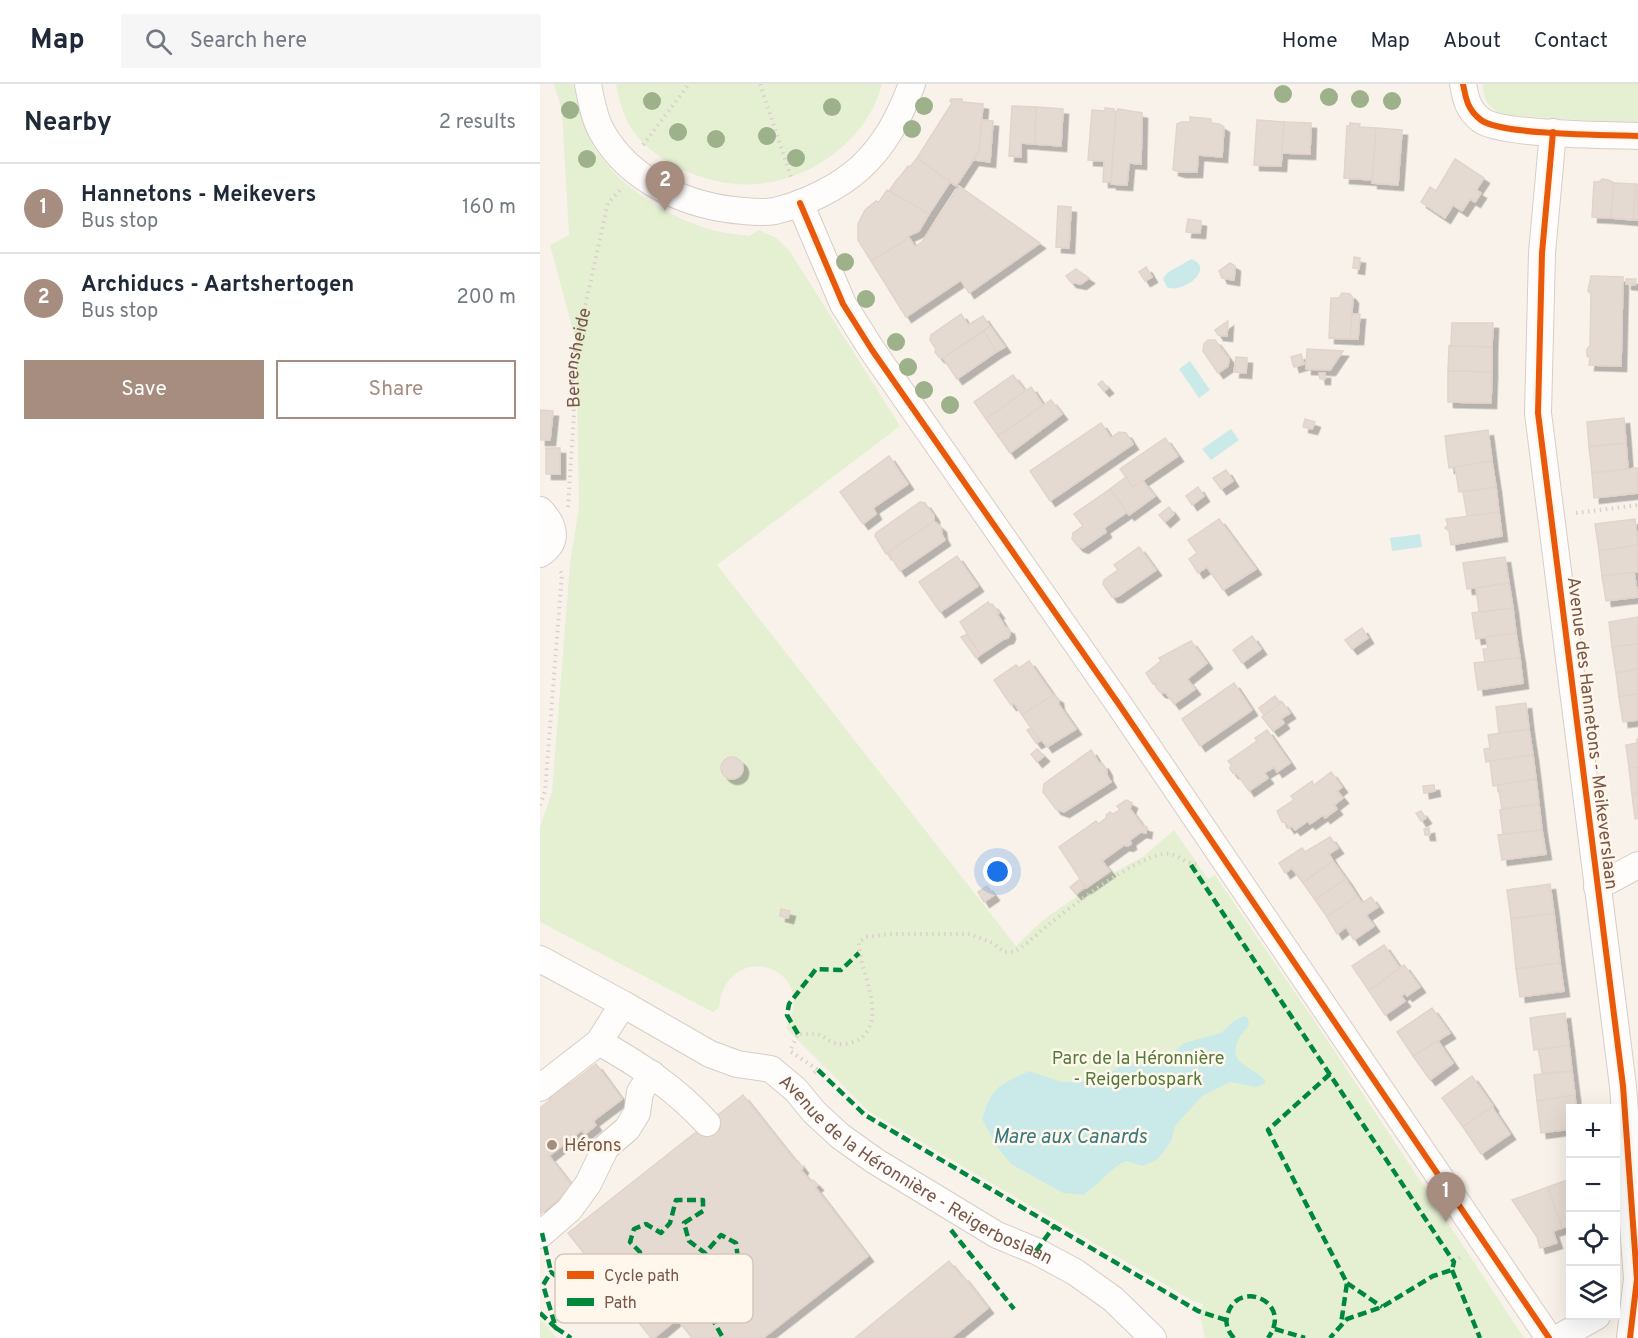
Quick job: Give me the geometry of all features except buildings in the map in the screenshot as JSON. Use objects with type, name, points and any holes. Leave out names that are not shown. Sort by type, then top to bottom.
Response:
[{"type":"street","points":[[588,84],[601,130],[628,164],[673,194],[707,206],[759,212],[774,211],[831,189],[859,169],[883,144],[901,115],[912,84]]},
{"type":"street","points":[[1463,84],[1467,106],[1483,121],[1504,128],[1638,136]]},
{"type":"street","name":"Avenue des Hannetons - Meikeverslaan","points":[[1553,132],[1542,253],[1538,414],[1623,1086],[1635,1206],[1636,1279],[1630,1338]]},
{"type":"street","points":[[800,202],[843,304],[872,350],[1111,693],[1549,1338]]},
{"type":"street","points":[[549,559],[554,529],[549,519],[552,512]]},
{"type":"street","points":[[1597,887],[1638,865]]},
{"type":"street","name":"Avenue de la Héronnière - Reigerboslaan","points":[[540,959],[710,1054],[737,1065],[771,1069],[796,1090],[814,1112],[840,1136],[875,1161],[997,1235],[1036,1251],[1075,1272],[1113,1299],[1153,1338]]},
{"type":"street","points":[[540,1088],[599,1042],[623,1004]]},
{"type":"street","points":[[599,1042],[652,1074],[686,1100],[707,1123]]},
{"type":"street","points":[[540,1235],[569,1210],[588,1184],[606,1146],[627,1129],[637,1113],[640,1092],[652,1074]]},
{"type":"street","name":"Avenue des Hannetons - Meikeverslaan","points":[[1620,1289],[1635,1244]]},
{"type":"street","points":[[1558,1338],[1590,1320]]},
{"type":"path","points":[[639,150],[689,84]]},
{"type":"path","points":[[760,84],[800,202]]},
{"type":"path","points":[[1569,514],[1638,505]]},
{"type":"path","points":[[540,805],[545,791],[562,574],[549,559]]},
{"type":"path","points":[[790,1051],[798,1034],[816,1034],[839,1045],[857,1041],[866,1033],[872,1015],[871,991],[859,953],[859,942],[866,937],[890,934],[970,934],[993,943],[1004,952],[1014,952],[1101,886],[1146,859],[1174,854],[1191,865]]},
{"type":"green space","name":"Parc de la Héronnière - Reigerbospark","points":[[554,84],[573,84],[584,124],[598,153],[625,183],[641,196],[676,216],[717,231],[749,236],[759,230],[776,238],[789,250],[900,426],[717,565],[1016,946],[1043,920],[1097,882],[1144,856],[1174,830],[1208,879],[1215,875],[1332,1047],[1524,1338],[1205,1338],[1200,1316],[1203,1304],[1193,1301],[868,1111],[786,1028],[793,1006],[791,989],[782,976],[768,968],[753,967],[737,972],[725,986],[719,1008],[713,1012],[540,922],[540,827],[552,792],[570,564],[579,507],[576,342],[550,245],[569,235],[562,111]]},
{"type":"green space","points":[[616,84],[882,84],[875,104],[864,122],[835,153],[818,165],[779,181],[742,184],[724,182],[689,172],[657,155],[644,144],[630,126],[622,109]]},
{"type":"green space","points":[[1483,84],[1638,84],[1638,124],[1504,115],[1488,103]]},
{"type":"green space","points":[[540,1319],[557,1338],[540,1338]]},
{"type":"water","points":[[1191,259],[1198,263],[1199,274],[1188,284],[1173,288],[1167,287],[1163,279],[1167,273]]},
{"type":"water","points":[[1190,361],[1210,390],[1199,398],[1179,369]]},
{"type":"water","points":[[1231,429],[1239,440],[1211,460],[1202,449]]},
{"type":"water","points":[[1420,534],[1422,547],[1392,551],[1390,538]]},
{"type":"water","name":"Mare aux Canards","points":[[1244,1016],[1248,1018],[1249,1025],[1238,1041],[1236,1056],[1266,1083],[1256,1087],[1230,1082],[1202,1096],[1175,1126],[1172,1140],[1158,1159],[1143,1166],[1126,1161],[1083,1195],[1063,1193],[1011,1164],[997,1147],[982,1119],[990,1099],[998,1088],[1029,1071],[1062,1082],[1097,1081],[1122,1065],[1169,1056],[1184,1043],[1221,1033],[1235,1020]]},
{"type":"marked path","points":[[1191,865],[1454,1262],[1452,1270],[1433,1276],[1382,1307],[1347,1319],[1330,1338]]},
{"type":"marked path","points":[[798,1034],[787,1015],[789,1004],[816,969],[841,970],[859,953]]},
{"type":"marked path","points":[[818,1070],[865,1115],[1198,1311],[1226,1320]]},
{"type":"marked path","points":[[1330,1074],[1268,1130],[1347,1283],[1341,1324]]},
{"type":"marked path","points":[[640,1254],[630,1242],[634,1229],[646,1224],[661,1233],[670,1223],[676,1200],[703,1200],[703,1211],[684,1223],[689,1241],[705,1253],[721,1235],[736,1243],[737,1254]]},
{"type":"marked path","points":[[1036,1251],[1055,1225]]},
{"type":"marked path","points":[[951,1230],[1014,1309]]},
{"type":"marked path","points":[[542,1233],[551,1272]]},
{"type":"marked path","points":[[1452,1270],[1480,1338]]},
{"type":"marked path","points":[[540,1313],[556,1328],[543,1285],[551,1272],[555,1275]]},
{"type":"marked path","points":[[1347,1283],[1382,1307]]},
{"type":"marked path","points":[[1234,1338],[1228,1329],[1227,1317],[1232,1305],[1241,1298],[1251,1296],[1261,1299],[1274,1313],[1274,1325],[1268,1338]]},
{"type":"marked path","points":[[715,1323],[723,1338]]},
{"type":"marked path","points":[[556,1328],[571,1338]]},
{"type":"marked path","points":[[1275,1329],[1305,1338]]},
{"type":"cycle path","points":[[1463,84],[1470,108],[1481,120],[1492,125],[1509,129],[1556,133],[1638,136]]},
{"type":"cycle path","points":[[1553,132],[1542,253],[1538,413],[1623,1086],[1637,1279],[1630,1338]]},
{"type":"cycle path","points":[[800,203],[843,304],[872,350],[1118,703],[1549,1338]]},
{"type":"place","name":"Archiducs - Aartshertogen","points":[[665,211]]},
{"type":"place","name":"Hérons","points":[[552,1145]]},
{"type":"place","name":"Hannetons - Meikevers","points":[[1446,1222]]}]
